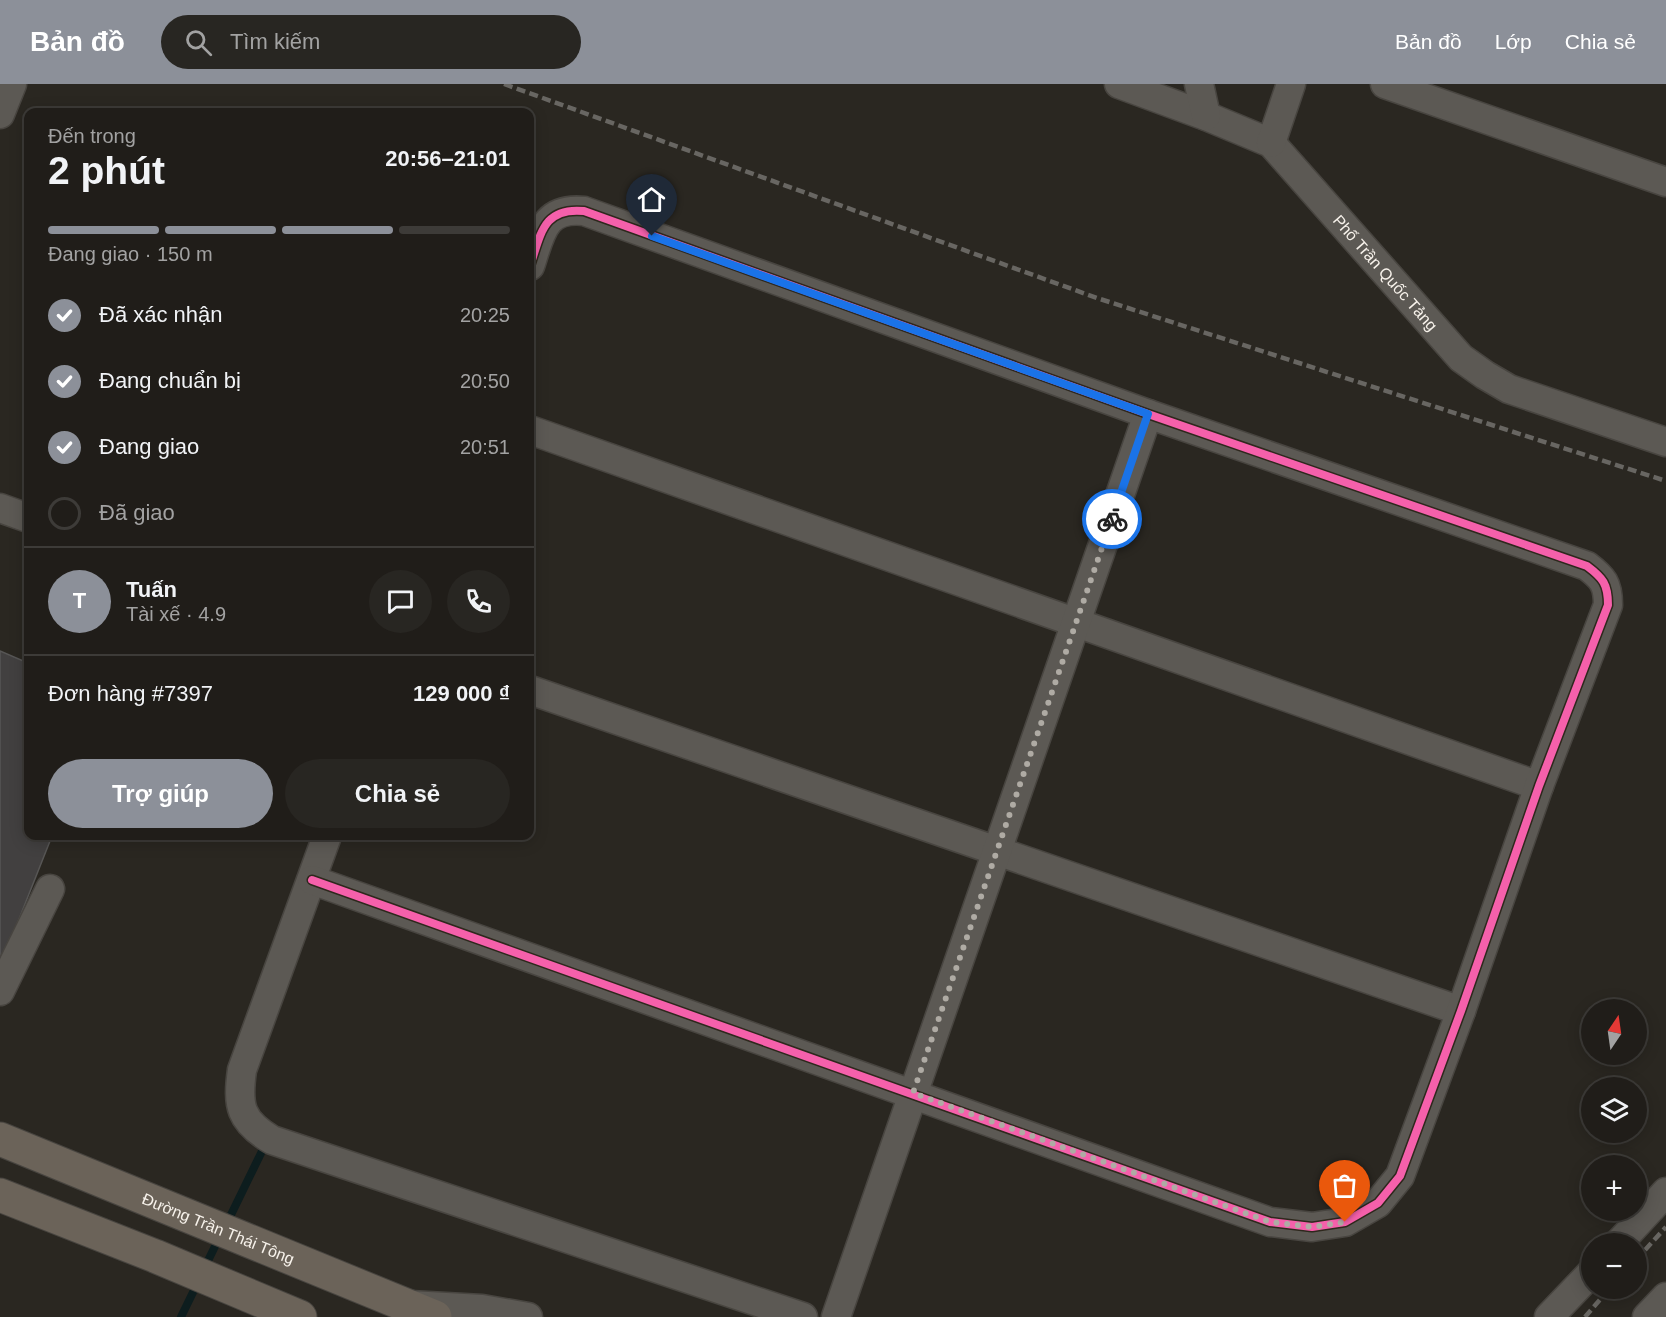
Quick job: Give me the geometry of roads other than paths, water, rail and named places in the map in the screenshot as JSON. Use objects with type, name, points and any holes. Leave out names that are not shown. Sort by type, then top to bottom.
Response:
[{"type":"highway","name":"Đường Trần Thái Tông","points":[[0,1139],[421,1311]]},
{"type":"highway","points":[[0,1195],[155,1256],[275,1308]]},
{"type":"street","points":[[0,114],[12,84]]},
{"type":"street","name":"Phố Trần Quốc Tảng","points":[[1119,84],[1271,143],[1461,358],[1485,375],[1509,389],[1666,442]]},
{"type":"street","points":[[1199,84],[1206,116]]},
{"type":"street","points":[[1271,143],[1291,84]]},
{"type":"street","points":[[1385,84],[1666,182]]},
{"type":"street","points":[[312,880],[1270,1222],[1312,1227],[1345,1222],[1378,1203],[1400,1176],[1461,1011],[1539,786],[1608,605],[1608,591],[1601,577],[1587,566],[1148,414],[584,211],[567,210],[553,216],[543,230],[534,255]]},
{"type":"street","points":[[836,1317],[1148,414]]},
{"type":"street","points":[[534,431],[1539,786]]},
{"type":"street","points":[[0,508],[24,517]]},
{"type":"street","points":[[534,691],[1461,1011]]},
{"type":"street","points":[[326,840],[242,1070],[238,1093],[244,1114],[254,1129],[283,1144],[803,1317]]},
{"type":"street","points":[[0,990],[50,889]]},
{"type":"street","points":[[1628,1233],[1666,1192]]},
{"type":"street","points":[[1550,1317],[1581,1284]]},
{"type":"street","points":[[1647,1317],[1666,1297]]},
{"type":"street","points":[[421,1311],[482,1309],[528,1317]]},
{"type":"waterway","points":[[226,1225],[264,1147]]},
{"type":"waterway","points":[[203,1271],[220,1236]]},
{"type":"waterway","points":[[181,1317],[198,1282]]},
{"type":"railway","points":[[504,84],[1097,298],[1666,481]]},
{"type":"railway","points":[[1647,1248],[1666,1227]]},
{"type":"railway","points":[[1585,1317],[1601,1299]]}]
